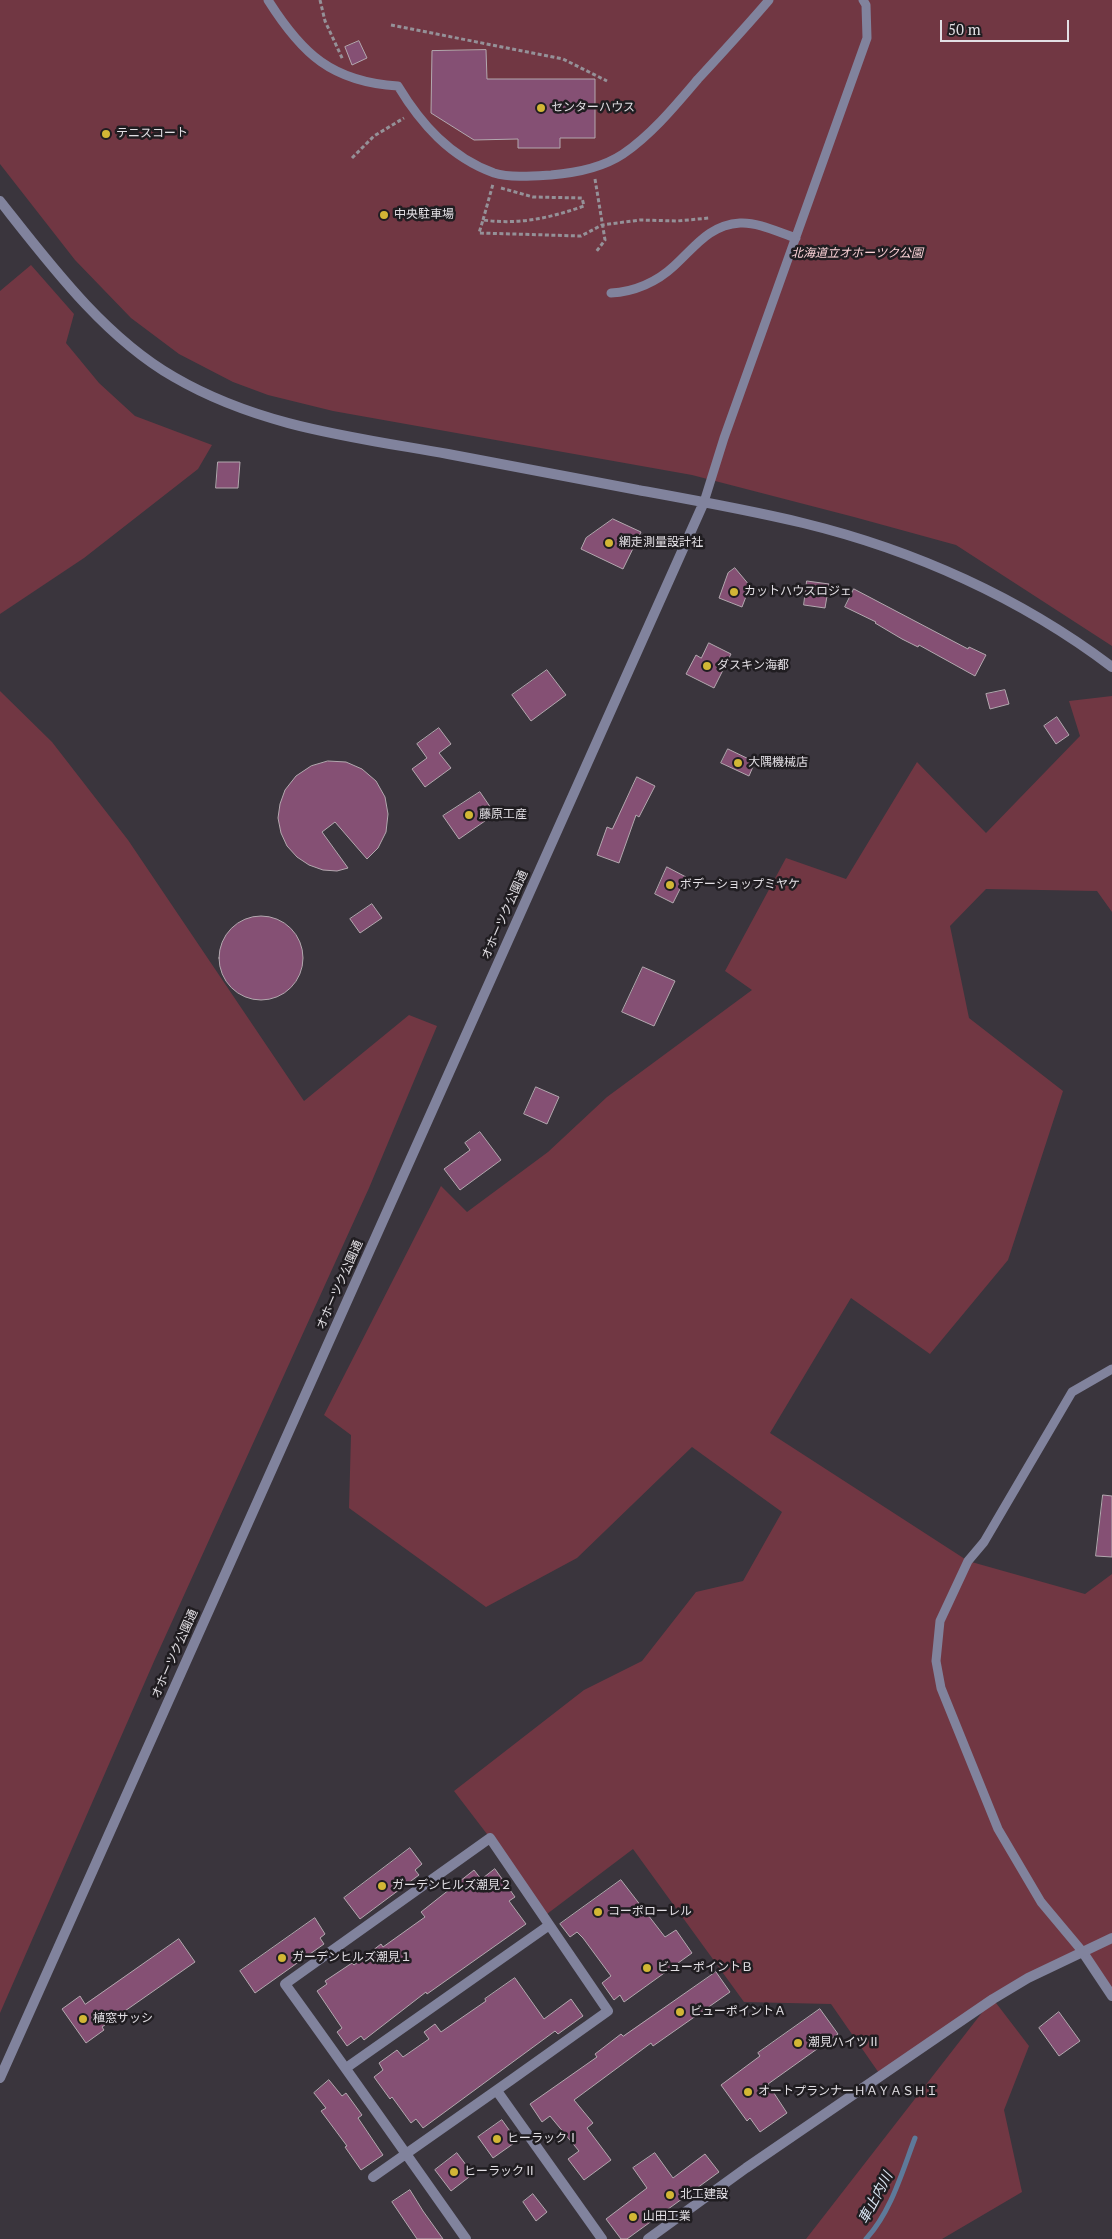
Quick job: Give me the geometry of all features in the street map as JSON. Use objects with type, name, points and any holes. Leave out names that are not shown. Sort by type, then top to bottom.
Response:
[{"type":"street","points":[[0,201],[34,245],[90,308],[130,348],[173,377],[220,401],[261,417],[328,434],[704,502],[805,523],[880,546],[941,569],[994,593],[1041,618],[1076,640],[1112,667]]},
{"type":"street","name":"オホーツク公園通","points":[[0,2078],[704,502]]},
{"type":"street","points":[[373,2177],[406,2154],[497,2091],[608,2011],[548,1926],[490,1838],[285,1984],[346,2068],[406,2154],[466,2239]]},
{"type":"street","points":[[346,2068],[548,1926]]},
{"type":"street","points":[[648,2239],[746,2168],[977,2009],[1028,1978],[1112,1938]]},
{"type":"street","points":[[1082,1951],[1112,1996]]},
{"type":"street","points":[[497,2091],[602,2239]]},
{"type":"lane","points":[[268,0],[294,38],[310,54],[351,79],[376,85],[398,86],[414,112],[430,132],[470,162],[496,173],[540,175],[562,174],[594,168],[621,155],[646,136],[769,0]]},
{"type":"lane","points":[[704,502],[868,38],[864,0]]},
{"type":"lane","points":[[611,293],[627,292],[650,283],[672,268],[696,244],[717,227],[741,223],[760,226],[796,238]]},
{"type":"lane","points":[[1082,1951],[1041,1902],[998,1829],[941,1688],[936,1661],[940,1621],[968,1560],[984,1542],[1072,1392],[1112,1369]]},
{"type":"path","points":[[320,0],[325,21],[351,79]]},
{"type":"path","points":[[391,25],[564,59],[607,81]]},
{"type":"path","points":[[352,158],[374,136],[414,112]]},
{"type":"path","points":[[594,168],[605,240],[596,252]]},
{"type":"path","points":[[483,220],[502,223],[534,221],[584,206],[582,198],[532,197],[510,192],[493,184],[479,233],[581,236],[602,225],[640,220],[676,221],[712,218]]},
{"type":"green space","name":"北海道立オホーツク公園","points":[[0,0],[1112,0],[1112,646],[956,545],[692,475],[333,411],[268,395],[233,382],[179,354],[131,318],[75,260],[0,164]]},
{"type":"green space","points":[[31,265],[74,314],[66,343],[99,383],[135,416],[212,445],[198,469],[84,558],[0,614],[0,291]]},
{"type":"green space","points":[[0,691],[52,742],[128,840],[304,1101],[409,1015],[437,1026],[369,1188],[155,1659],[0,2013]]},
{"type":"green space","points":[[1112,696],[1112,912],[1097,891],[986,889],[950,926],[969,1018],[1063,1091],[1008,1260],[930,1354],[851,1298],[770,1433],[968,1561],[1085,1594],[1112,1574],[1112,1996],[1082,1951],[993,1999],[1029,2046],[1004,2110],[1022,2192],[942,2239],[806,2239],[991,2001],[881,2076],[831,2004],[744,2002],[633,1849],[543,1917],[490,1838],[454,1791],[584,1690],[642,1661],[696,1592],[743,1581],[782,1512],[692,1447],[577,1558],[486,1607],[349,1508],[351,1435],[324,1415],[441,1186],[467,1212],[548,1152],[607,1097],[752,990],[725,971],[786,858],[846,879],[917,762],[986,833],[1080,736],[1069,701]]},
{"type":"building","points":[[359,41],[367,58],[352,65],[345,47]]},
{"type":"building","name":"センターハウス","points":[[486,50],[487,79],[595,79],[595,138],[560,138],[560,148],[518,148],[518,139],[474,140],[431,113],[432,51]]},
{"type":"building","points":[[218,462],[240,462],[238,488],[216,488]]},
{"type":"building","name":"網走測量設計社","points":[[613,519],[641,532],[623,569],[581,549],[586,538]]},
{"type":"building","name":"カットハウスロジェ","points":[[735,568],[750,586],[742,607],[719,598],[728,573]]},
{"type":"building","points":[[807,581],[829,584],[825,608],[804,605]]},
{"type":"building","points":[[854,589],[968,649],[969,647],[986,655],[975,676],[919,645],[918,647],[902,639],[876,622],[845,607]]},
{"type":"building","name":"ダスキン海都","points":[[709,643],[731,654],[714,688],[686,674],[696,655],[701,658]]},
{"type":"building","points":[[547,670],[566,695],[531,721],[512,695]]},
{"type":"building","points":[[1005,690],[1009,704],[990,709],[986,694]]},
{"type":"building","points":[[1057,717],[1069,735],[1056,744],[1044,726]]},
{"type":"building","points":[[439,728],[451,744],[439,753],[451,768],[425,787],[412,769],[427,758],[417,744]]},
{"type":"building","name":"大隅機械店","points":[[728,749],[755,762],[749,776],[721,763]]},
{"type":"building","points":[[328,761],[346,762],[362,769],[376,781],[385,797],[388,814],[386,832],[378,848],[367,859],[335,822],[322,832],[348,868],[337,871],[323,870],[309,865],[297,857],[287,846],[281,833],[278,818],[285,790],[296,776],[311,766]]},
{"type":"building","points":[[637,777],[655,786],[639,817],[636,815],[619,863],[597,855],[607,827],[612,829]]},
{"type":"building","name":"藤原工産","points":[[480,792],[495,814],[459,839],[443,816]]},
{"type":"building","name":"ボデーショップミヤケ","points":[[667,867],[686,877],[673,903],[655,894]]},
{"type":"building","points":[[372,904],[382,918],[360,933],[350,919]]},
{"type":"building","points":[[261,916],[277,919],[291,928],[300,942],[303,958],[300,974],[291,988],[277,997],[261,1000],[245,997],[231,988],[222,974],[219,958],[222,942],[231,928],[245,919]]},
{"type":"building","points":[[643,967],[675,981],[654,1026],[622,1012]]},
{"type":"building","points":[[536,1087],[559,1097],[547,1124],[524,1114]]},
{"type":"building","points":[[480,1132],[501,1160],[460,1190],[444,1169],[470,1150],[465,1143]]},
{"type":"building","points":[[1103,1495],[1112,1496],[1112,1557],[1096,1556]]},
{"type":"building","name":"ガーデンヒルズ潮見２","points":[[410,1848],[422,1864],[415,1870],[419,1875],[360,1919],[344,1898]]},
{"type":"building","points":[[495,1869],[515,1897],[509,1901],[526,1924],[427,1994],[426,1992],[364,2040],[361,2036],[347,2046],[337,2032],[342,2028],[317,1991],[327,1984],[325,1981],[352,1963],[354,1965],[381,1944],[383,1947],[425,1917],[421,1912],[474,1870],[481,1879]]},
{"type":"building","points":[[621,1880],[665,1937],[676,1930],[692,1953],[624,2002],[620,1995],[614,2000],[602,1983],[611,1976],[583,1938],[577,1932],[570,1937],[560,1924]]},
{"type":"building","name":"ガーデンヒルズ潮見１","points":[[315,1918],[325,1934],[320,1938],[324,1944],[255,1993],[240,1971]]},
{"type":"building","points":[[179,1939],[195,1962],[102,2027],[104,2030],[86,2043],[62,2009],[80,1996],[85,2004]]},
{"type":"building","points":[[716,1972],[730,1992],[653,2046],[651,2043],[574,2100],[593,2123],[587,2128],[611,2160],[584,2180],[568,2159],[579,2151],[550,2116],[542,2122],[530,2104],[597,2057],[595,2054],[621,2034],[623,2036]]},
{"type":"building","points":[[515,1978],[544,2019],[571,1999],[583,2016],[558,2034],[555,2031],[423,2128],[416,2119],[411,2123],[374,2077],[383,2070],[379,2063],[397,2050],[403,2057],[429,2039],[424,2032],[435,2024],[441,2032]]},
{"type":"building","points":[[820,2009],[838,2034],[768,2084],[787,2113],[760,2132],[750,2118],[747,2121],[721,2085],[760,2056],[758,2053]]},
{"type":"building","points":[[1059,2012],[1080,2041],[1059,2056],[1039,2028]]},
{"type":"building","points":[[329,2080],[342,2096],[346,2093],[362,2115],[358,2118],[383,2155],[361,2170],[345,2147],[347,2146],[321,2111],[326,2108],[314,2093]]},
{"type":"building","name":"ヒーラックⅠ","points":[[502,2120],[517,2141],[493,2158],[478,2137]]},
{"type":"building","name":"ヒーラックⅡ","points":[[457,2153],[473,2174],[451,2191],[435,2170]]},
{"type":"building","name":"北工建設","points":[[655,2153],[673,2178],[705,2154],[719,2172],[627,2239],[621,2239],[606,2219],[647,2188],[633,2168]]},
{"type":"building","points":[[410,2190],[443,2239],[417,2239],[392,2202]]},
{"type":"building","points":[[533,2194],[547,2212],[536,2221],[523,2202]]},
{"type":"waterway","name":"車止内川","points":[[866,2239],[889,2204],[915,2138]]},
{"type":"place","name":"センターハウス","points":[[541,108]]},
{"type":"place","name":"テニスコート","points":[[106,134]]},
{"type":"place","name":"中央駐車場","points":[[384,215]]},
{"type":"place","name":"網走測量設計社","points":[[609,543]]},
{"type":"place","name":"カットハウスロジェ","points":[[734,592]]},
{"type":"place","name":"ダスキン海都","points":[[707,666]]},
{"type":"place","name":"大隅機械店","points":[[738,763]]},
{"type":"place","name":"藤原工産","points":[[469,815]]},
{"type":"place","name":"ボデーショップミヤケ","points":[[670,885]]},
{"type":"place","name":"ガーデンヒルズ潮見２","points":[[382,1886]]},
{"type":"place","name":"コーポローレル","points":[[598,1912]]},
{"type":"place","name":"ガーデンヒルズ潮見１","points":[[282,1958]]},
{"type":"place","name":"ビューポイントＢ","points":[[647,1968]]},
{"type":"place","name":"ビューポイントＡ","points":[[680,2012]]},
{"type":"place","name":"植窓サッシ","points":[[83,2019]]},
{"type":"place","name":"潮見ハイツⅡ","points":[[798,2043]]},
{"type":"place","name":"オートプランナーＨＡＹＡＳＨＩ","points":[[748,2092]]},
{"type":"place","name":"ヒーラックⅠ","points":[[497,2139]]},
{"type":"place","name":"ヒーラックⅡ","points":[[454,2172]]},
{"type":"place","name":"北工建設","points":[[670,2195]]},
{"type":"place","name":"山田工業","points":[[633,2217]]}]
